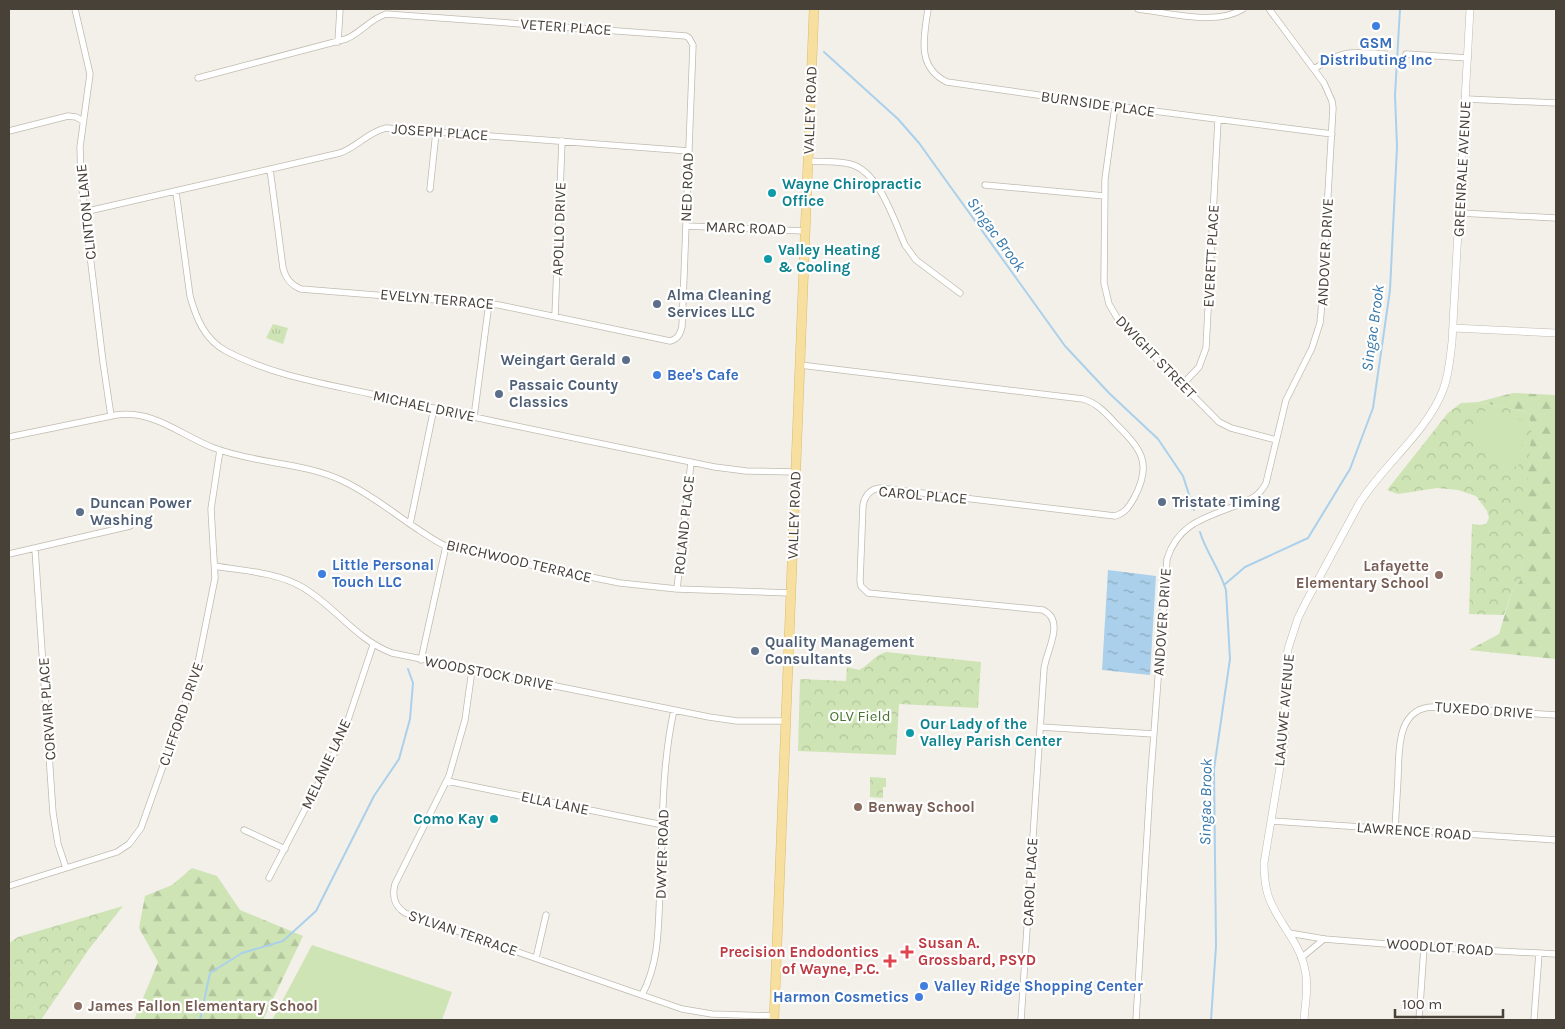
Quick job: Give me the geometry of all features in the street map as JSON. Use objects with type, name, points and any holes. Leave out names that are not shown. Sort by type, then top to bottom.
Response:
[{"type":"main road","name":"VALLEY ROAD","points":[[774,1018],[814,9]]},
{"type":"street","name":"CLINTON LANE","points":[[75,9],[90,74],[83,121],[80,164],[84,212],[111,416]]},
{"type":"street","points":[[338,42],[340,9]]},
{"type":"street","name":"BURNSIDE PLACE","points":[[928,9],[923,43],[924,52],[930,68],[947,82],[962,86],[1332,134]]},
{"type":"street","points":[[1138,9],[1212,18],[1232,15],[1243,9]]},
{"type":"street","name":"ANDOVER DRIVE","points":[[1136,1020],[1165,569],[1170,549],[1178,536],[1192,524],[1253,499],[1266,483],[1289,391],[1312,348],[1320,323],[1332,134],[1332,101],[1324,83],[1269,9]]},
{"type":"street","name":"GREENRALE AVENUE","points":[[1453,328],[1470,9]]},
{"type":"street","name":"VETERI PLACE","points":[[198,78],[338,42],[356,35],[379,16],[393,13],[686,36],[692,41],[693,55]]},
{"type":"street","points":[[1314,69],[1344,53],[1385,54]]},
{"type":"street","points":[[1406,54],[1468,58]]},
{"type":"street","name":"NED ROAD","points":[[682,319],[693,55]]},
{"type":"street","points":[[1466,99],[1556,103]]},
{"type":"street","name":"DWIGHT STREET","points":[[1115,106],[1106,166],[1104,283],[1108,304],[1118,321],[1219,422],[1231,428],[1276,440]]},
{"type":"street","points":[[9,131],[68,116],[79,118],[83,121]]},
{"type":"street","name":"EVERETT PLACE","points":[[1182,385],[1199,367],[1206,348],[1218,120]]},
{"type":"street","name":"JOSEPH PLACE","points":[[84,212],[340,154],[371,134],[386,128],[689,151]]},
{"type":"street","points":[[430,189],[436,132]]},
{"type":"street","name":"APOLLO DRIVE","points":[[555,316],[562,141]]},
{"type":"street","points":[[808,161],[849,164],[864,171],[877,184],[910,253],[916,260],[960,293]]},
{"type":"street","name":"EVELYN TERRACE","points":[[270,170],[283,268],[288,280],[301,289],[489,303],[670,341],[674,340],[681,333],[682,319]]},
{"type":"street","points":[[985,185],[1105,196]]},
{"type":"street","name":"MICHAEL DRIVE","points":[[176,192],[193,308],[203,329],[226,351],[285,374],[434,408],[734,470],[796,472]]},
{"type":"street","points":[[1460,213],[1556,218]]},
{"type":"street","name":"MARC ROAD","points":[[686,226],[805,231]]},
{"type":"street","points":[[474,416],[489,303]]},
{"type":"street","points":[[1453,328],[1556,333]]},
{"type":"street","name":"LAAUWE AVENUE","points":[[1304,1020],[1305,969],[1296,944],[1268,897],[1264,863],[1285,737],[1286,663],[1288,649],[1298,618],[1366,492],[1422,425],[1439,399],[1447,379],[1453,328]]},
{"type":"street","name":"CAROL PLACE","points":[[800,365],[1089,400],[1102,409],[1138,448],[1143,463],[1140,487],[1128,508],[1120,515],[1115,516],[880,488],[870,491],[864,501],[860,581],[861,586],[868,593],[1043,610],[1051,616],[1054,633],[1044,669],[1021,1020]]},
{"type":"street","points":[[410,524],[434,408]]},
{"type":"street","name":"BIRCHWOOD TERRACE","points":[[9,437],[111,416],[132,414],[155,419],[220,450],[333,476],[358,489],[446,546],[620,583],[677,589],[791,593]]},
{"type":"street","name":"CLIFFORD DRIVE","points":[[9,886],[122,850],[129,844],[140,828],[196,673],[215,578],[211,509],[220,450]]},
{"type":"street","name":"ROLAND PLACE","points":[[677,589],[691,462]]},
{"type":"street","points":[[9,554],[130,526]]},
{"type":"street","points":[[421,660],[446,546]]},
{"type":"street","name":"CORVAIR PLACE","points":[[35,549],[53,813],[58,844],[66,868]]},
{"type":"street","name":"WOODSTOCK DRIVE","points":[[215,566],[281,578],[302,587],[373,645],[392,653],[722,720],[786,721]]},
{"type":"street","name":"MELANIE LANE","points":[[269,878],[336,750],[345,729],[373,645]]},
{"type":"street","name":"SYLVAN TERRACE","points":[[472,670],[465,720],[447,781],[395,884],[395,902],[401,910],[405,913],[682,1009],[696,1012],[774,1018]]},
{"type":"street","name":"TUXEDO DRIVE","points":[[1396,829],[1400,740],[1406,723],[1416,712],[1427,707],[1434,707],[1556,715]]},
{"type":"street","name":"DWYER ROAD","points":[[642,995],[653,969],[657,948],[667,748],[674,710]]},
{"type":"street","points":[[1040,727],[1154,734]]},
{"type":"street","name":"ELLA LANE","points":[[447,781],[663,825]]},
{"type":"street","name":"LAWRENCE ROAD","points":[[1272,821],[1556,840]]},
{"type":"street","points":[[244,830],[285,849]]},
{"type":"street","points":[[536,958],[546,915]]},
{"type":"street","name":"WOODLOT ROAD","points":[[1289,934],[1324,939],[1424,947],[1556,954]]},
{"type":"street","points":[[1301,958],[1324,939]]},
{"type":"street","points":[[1419,1020],[1424,947]]},
{"type":"street","points":[[1534,1020],[1539,953]]},
{"type":"green space","points":[[273,324],[288,328],[283,344],[266,338]]},
{"type":"green space","points":[[1513,393],[1556,395],[1556,659],[1469,650],[1499,634],[1511,594],[1521,579],[1526,412],[1478,402]]},
{"type":"green space","points":[[1478,402],[1526,412],[1532,424],[1521,579],[1511,594],[1504,615],[1469,614],[1472,524],[1486,524],[1489,518],[1487,511],[1476,496],[1458,490],[1437,488],[1398,494],[1387,490],[1448,413],[1461,403]]},
{"type":"green space","points":[[1479,410],[1525,421],[1527,425],[1518,467],[1502,463],[1482,452],[1475,438],[1475,424]]},
{"type":"green space","name":"OLV Field","points":[[886,652],[981,662],[978,708],[899,704],[896,755],[798,751],[800,679],[846,681],[847,667],[859,670]]},
{"type":"green space","points":[[870,777],[886,778],[886,787],[883,787],[883,798],[870,797]]},
{"type":"green space","points":[[192,868],[217,876],[240,910],[303,936],[263,1020],[134,1020],[158,962],[139,928],[145,896],[172,885]]},
{"type":"green space","points":[[123,906],[89,949],[41,1020],[9,1020],[9,943],[18,937]]},
{"type":"green space","points":[[312,945],[452,992],[442,1020],[272,1020]]},
{"type":"water","points":[[1108,570],[1156,576],[1150,675],[1102,670]]},
{"type":"waterway","name":"Singac Brook","points":[[1224,585],[1245,567],[1308,538],[1350,469],[1373,408],[1390,290],[1397,147],[1395,95],[1400,9]]},
{"type":"waterway","name":"Singac Brook","points":[[824,52],[898,119],[919,143],[1065,346],[1109,393],[1158,439],[1183,476],[1194,510]]},
{"type":"waterway","name":"Singac Brook","points":[[1200,532],[1226,590],[1230,659],[1214,769],[1216,946],[1211,1020]]},
{"type":"waterway","points":[[200,1020],[210,973],[242,953],[283,941],[316,911],[374,796],[399,759],[410,719],[413,683],[408,669]]},
{"type":"place","name":"GSM Distributing Inc","points":[[1376,26]]},
{"type":"place","name":"Wayne Chiropractic Office","points":[[772,193]]},
{"type":"place","name":"Valley Heating & Cooling","points":[[768,259]]},
{"type":"place","name":"Alma Cleaning Services LLC","points":[[657,304]]},
{"type":"place","name":"Weingart Gerald","points":[[626,360]]},
{"type":"place","name":"Bee's Cafe","points":[[657,375]]},
{"type":"place","name":"Passaic County Classics","points":[[499,394]]},
{"type":"place","name":"Tristate Timing","points":[[1162,502]]},
{"type":"place","name":"Duncan Power Washing","points":[[80,512]]},
{"type":"place","name":"Little Personal Touch LLC","points":[[322,574]]},
{"type":"place","name":"Lafayette Elementary School","points":[[1439,575]]},
{"type":"place","name":"Quality Management Consultants","points":[[755,651]]},
{"type":"place","name":"Our Lady of the Valley Parish Center","points":[[910,733]]},
{"type":"place","name":"Benway School","points":[[858,807]]},
{"type":"place","name":"Como Kay","points":[[494,819]]},
{"type":"place","name":"Susan A. Grossbard, PSYD","points":[[907,952]]},
{"type":"place","name":"Precision Endodontics of Wayne, P.C.","points":[[890,961]]},
{"type":"place","name":"Valley Ridge Shopping Center","points":[[924,986]]},
{"type":"place","name":"Harmon Cosmetics","points":[[919,997]]},
{"type":"place","name":"James Fallon Elementary School","points":[[78,1006]]}]
